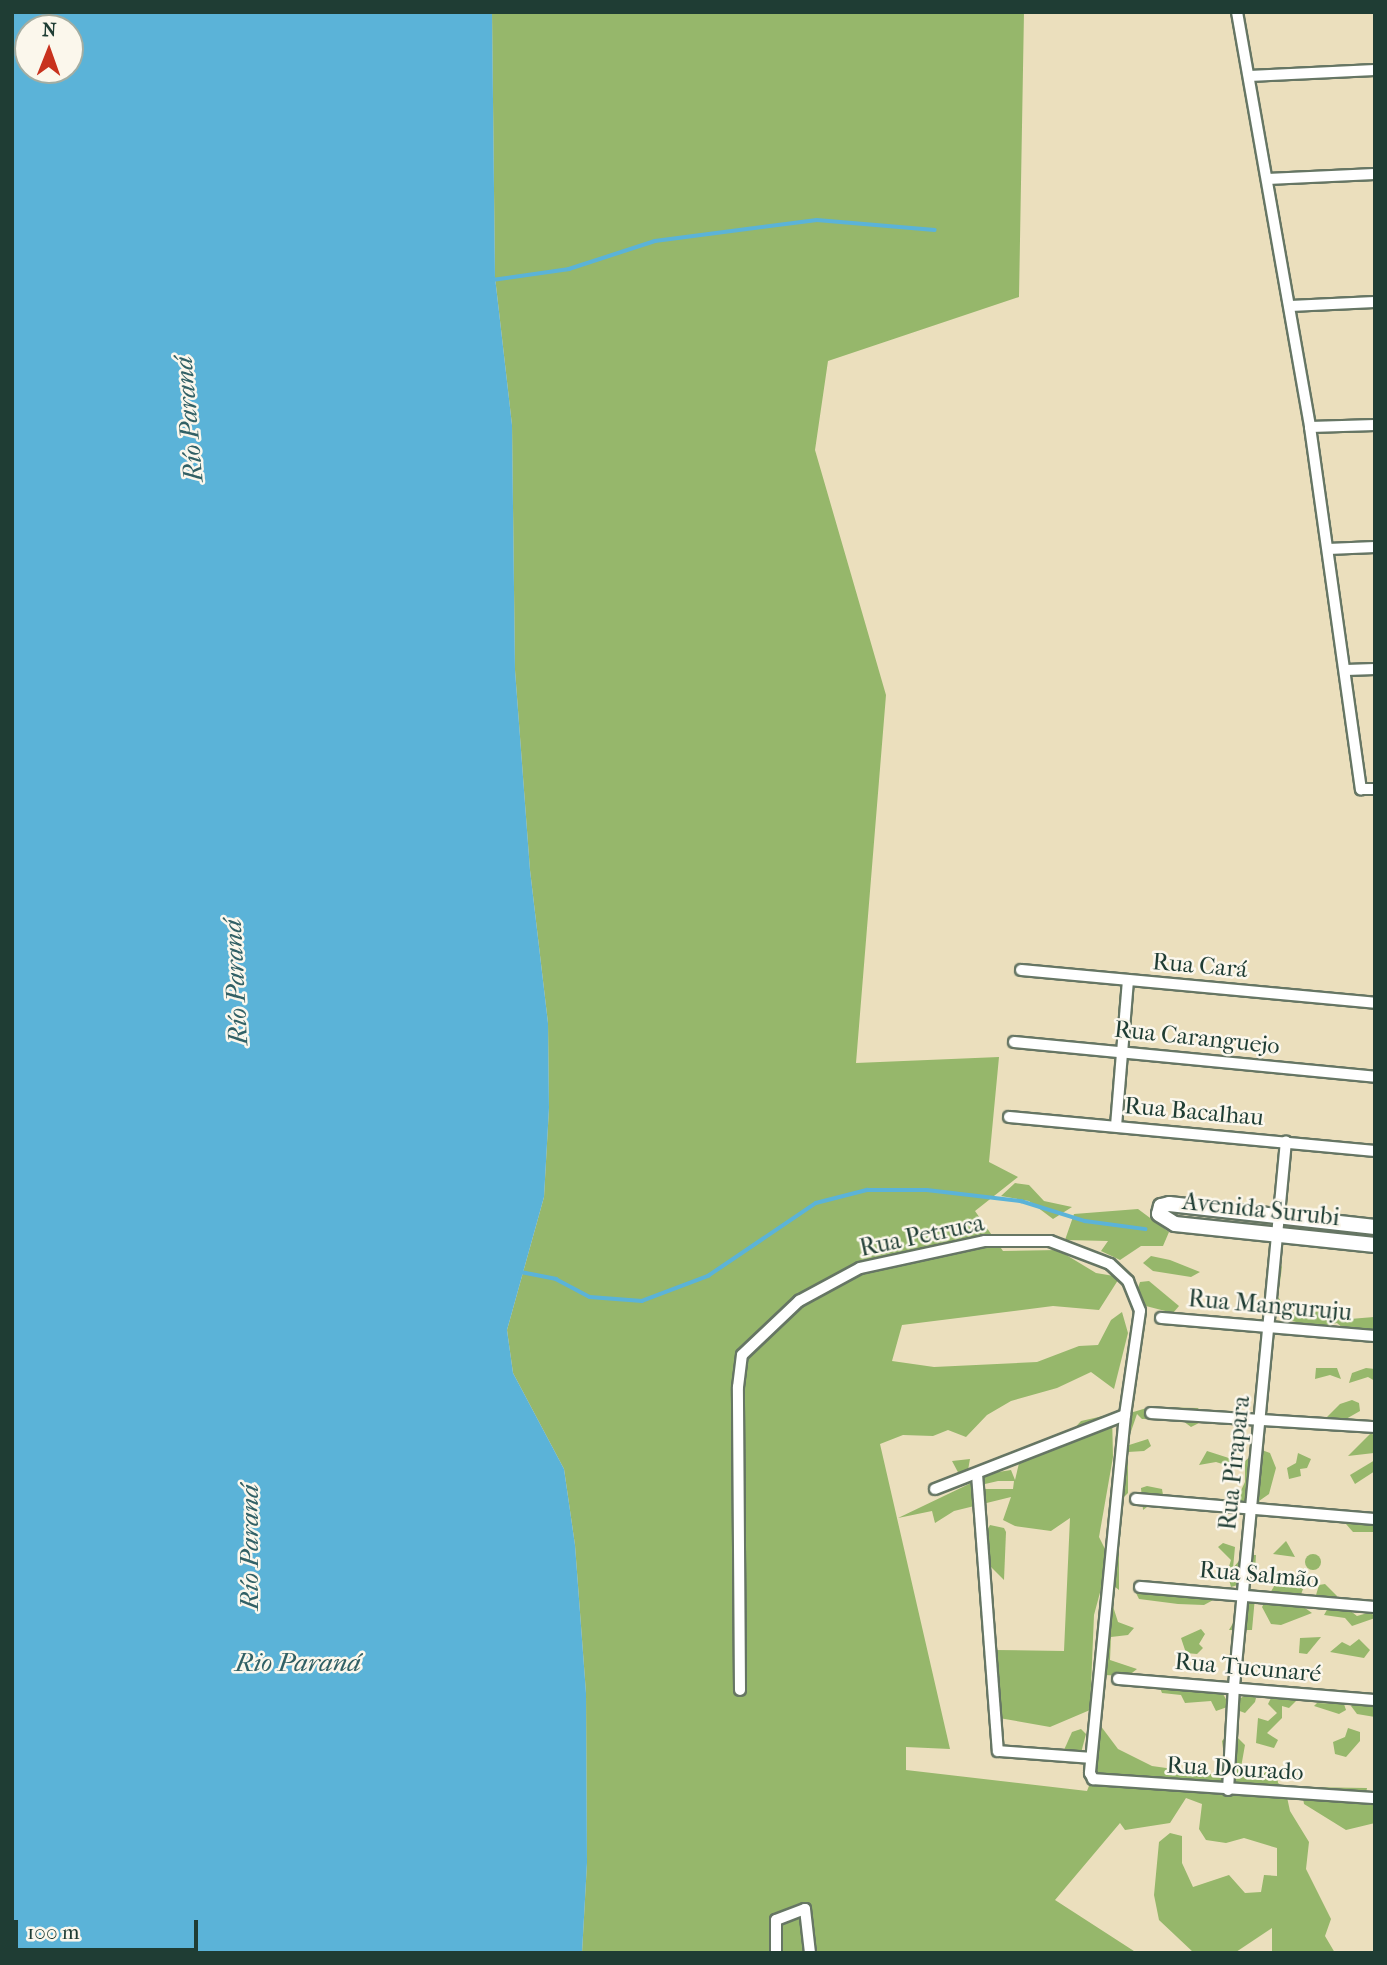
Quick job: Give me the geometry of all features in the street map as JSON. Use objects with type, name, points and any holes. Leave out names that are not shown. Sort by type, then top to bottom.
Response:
[{"type":"street","points":[[1237,12],[1310,427],[1361,789],[1375,789]]},
{"type":"street","points":[[1249,75],[1375,70]]},
{"type":"street","points":[[1267,179],[1375,174]]},
{"type":"street","points":[[1290,306],[1375,302]]},
{"type":"street","points":[[1310,427],[1375,425]]},
{"type":"street","points":[[1328,549],[1375,547]]},
{"type":"street","points":[[1346,670],[1375,669]]},
{"type":"street","name":"Rua Cará","points":[[1021,970],[1375,1003]]},
{"type":"street","points":[[1116,1126],[1128,981]]},
{"type":"street","name":"Rua Caranguejo","points":[[1014,1042],[1375,1077]]},
{"type":"street","name":"Rua Bacalhau","points":[[1009,1117],[1375,1151]]},
{"type":"street","name":"Rua Pirapara","points":[[1228,1790],[1234,1686],[1262,1418],[1267,1325],[1280,1220],[1286,1141]]},
{"type":"street","name":"Avenida Surubi","points":[[1375,1227],[1280,1220],[1169,1205],[1161,1206],[1159,1214],[1175,1224],[1375,1245]]},
{"type":"street","name":"Rua Petruca","points":[[740,1690],[738,1387],[742,1355],[799,1301],[860,1268],[985,1241],[1050,1241],[1097,1257],[1128,1281],[1140,1311],[1125,1415],[1091,1758],[1093,1779]]},
{"type":"street","name":"Rua Manguruju","points":[[1161,1318],[1375,1336]]},
{"type":"street","points":[[1151,1413],[1375,1427]]},
{"type":"street","points":[[935,1489],[1125,1415]]},
{"type":"street","points":[[977,1474],[998,1751],[1091,1758]]},
{"type":"street","points":[[1136,1499],[1375,1520]]},
{"type":"street","name":"Rua Salmão","points":[[1140,1587],[1243,1593],[1375,1607]]},
{"type":"street","name":"Rua Tucunaré","points":[[1118,1679],[1234,1686],[1375,1700]]},
{"type":"street","name":"Rua Dourado","points":[[1093,1779],[1375,1798]]},
{"type":"street","points":[[776,1953],[776,1920],[805,1909],[810,1953]]},
{"type":"green space","points":[[492,12],[1024,12],[1019,297],[828,361],[815,450],[886,695],[856,1063],[999,1057],[989,1162],[1018,1177],[975,1211],[1003,1251],[1058,1250],[1096,1273],[1120,1277],[1099,1310],[1053,1306],[902,1325],[892,1361],[934,1367],[1037,1362],[1079,1346],[1098,1345],[1111,1320],[1122,1312],[1128,1333],[1114,1389],[1091,1372],[1057,1388],[1011,1401],[987,1415],[966,1437],[948,1430],[933,1436],[903,1435],[880,1444],[950,1749],[906,1747],[906,1770],[1087,1791],[1094,1773],[1088,1763],[1089,1731],[1100,1725],[1118,1749],[1152,1766],[1216,1775],[1224,1756],[1222,1741],[1231,1731],[1245,1745],[1240,1773],[1255,1779],[1266,1772],[1277,1773],[1278,1783],[1285,1788],[1290,1811],[1309,1842],[1306,1869],[1331,1919],[1325,1936],[1335,1953],[1272,1953],[1272,1928],[1236,1952],[1194,1953],[1159,1920],[1154,1895],[1159,1842],[1170,1833],[1182,1836],[1182,1863],[1193,1887],[1229,1875],[1245,1893],[1261,1892],[1264,1875],[1277,1876],[1277,1848],[1244,1838],[1226,1843],[1206,1840],[1199,1829],[1202,1804],[1186,1798],[1170,1823],[1125,1830],[1120,1823],[1055,1900],[1137,1953],[582,1953],[587,1863],[586,1693],[575,1545],[564,1469],[513,1373],[507,1330],[544,1197],[549,1108],[548,1023],[530,870],[515,670],[512,425],[495,277]]},
{"type":"green space","points":[[1015,1183],[1029,1185],[1044,1201],[1072,1207],[1053,1219],[1029,1201],[1001,1196]]},
{"type":"green space","points":[[1138,1209],[1169,1232],[1163,1246],[1141,1246],[1120,1260],[1101,1251],[1108,1241],[1065,1240],[1074,1214]]},
{"type":"green space","points":[[1151,1256],[1200,1272],[1191,1277],[1153,1271],[1143,1263]]},
{"type":"green space","points":[[1278,1258],[1282,1267],[1278,1297],[1287,1309],[1297,1314],[1322,1311],[1350,1319],[1374,1317],[1375,1332],[1345,1330],[1337,1323],[1318,1327],[1283,1319],[1272,1303]]},
{"type":"green space","points":[[1149,1281],[1179,1306],[1173,1313],[1142,1305],[1137,1291],[1140,1282]]},
{"type":"green space","points":[[1316,1368],[1337,1368],[1341,1379],[1330,1375],[1315,1379]]},
{"type":"green space","points":[[1366,1368],[1375,1369],[1375,1381],[1368,1377],[1349,1383],[1352,1373]]},
{"type":"green space","points":[[1352,1400],[1359,1403],[1360,1411],[1325,1431],[1324,1420],[1340,1404]]},
{"type":"green space","points":[[1150,1407],[1198,1408],[1205,1420],[1191,1427],[1179,1418],[1142,1419],[1137,1414],[1126,1446],[1148,1439],[1151,1446],[1144,1451],[1128,1452],[1128,1493],[1120,1501],[1126,1425],[1130,1413]]},
{"type":"green space","points":[[1112,1414],[1113,1457],[1099,1537],[1107,1553],[1106,1570],[1094,1615],[1090,1710],[1050,1727],[999,1718],[994,1650],[1064,1651],[1070,1518],[1051,1531],[1015,1526],[1003,1520],[1011,1497],[954,1511],[935,1523],[932,1511],[898,1518],[992,1473],[1011,1470],[1015,1480],[1020,1459],[1038,1444],[1071,1432],[1081,1421]],"holes":[[[1014,1481],[1013,1489],[984,1489],[985,1484]]]},
{"type":"green space","points":[[1371,1433],[1375,1436],[1374,1453],[1348,1456]]},
{"type":"green space","points":[[1259,1449],[1270,1453],[1276,1468],[1269,1494],[1259,1501],[1268,1510],[1256,1517],[1248,1505],[1236,1501],[1245,1482],[1245,1461]]},
{"type":"green space","points":[[1207,1451],[1235,1460],[1235,1468],[1216,1462],[1199,1465]]},
{"type":"green space","points":[[1298,1453],[1311,1459],[1307,1468],[1300,1469],[1301,1476],[1289,1479],[1287,1468],[1296,1463]]},
{"type":"green space","points":[[970,1459],[968,1470],[960,1476],[952,1461]]},
{"type":"green space","points":[[1375,1460],[1375,1471],[1355,1484],[1350,1475]]},
{"type":"green space","points":[[1147,1486],[1162,1489],[1163,1495],[1143,1510],[1141,1488]]},
{"type":"green space","points":[[1117,1504],[1121,1508],[1120,1538],[1115,1546],[1119,1548],[1119,1590],[1110,1583]]},
{"type":"green space","points":[[1354,1521],[1375,1525],[1375,1532],[1353,1532],[1346,1524]]},
{"type":"green space","points":[[990,1525],[1004,1528],[1006,1532],[1004,1580],[987,1563],[985,1534]]},
{"type":"green space","points":[[1286,1541],[1295,1557],[1273,1554]]},
{"type":"green space","points":[[1223,1543],[1235,1547],[1233,1568],[1244,1555],[1256,1555],[1255,1570],[1244,1583],[1231,1587],[1227,1573],[1231,1560],[1218,1547]]},
{"type":"green space","points":[[1313,1554],[1321,1562],[1313,1570],[1305,1562]]},
{"type":"green space","points":[[1277,1581],[1293,1581],[1303,1589],[1298,1603],[1312,1613],[1281,1625],[1271,1624],[1262,1607]]},
{"type":"green space","points":[[1325,1584],[1337,1596],[1335,1599],[1319,1600],[1316,1595],[1319,1585]]},
{"type":"green space","points":[[1135,1591],[1189,1593],[1215,1599],[1204,1605],[1178,1604],[1139,1599]]},
{"type":"green space","points":[[1110,1597],[1118,1622],[1134,1628],[1128,1635],[1111,1637],[1110,1660],[1137,1669],[1128,1676],[1104,1675]]},
{"type":"green space","points":[[1255,1597],[1252,1630],[1229,1630],[1246,1601]]},
{"type":"green space","points":[[1328,1608],[1348,1609],[1357,1616],[1371,1612],[1375,1618],[1352,1626],[1345,1618],[1324,1615]]},
{"type":"green space","points":[[1201,1629],[1205,1634],[1199,1644],[1203,1648],[1197,1654],[1186,1653],[1181,1638]]},
{"type":"green space","points":[[1321,1637],[1307,1654],[1299,1653],[1300,1638]]},
{"type":"green space","points":[[1359,1639],[1370,1650],[1364,1658],[1330,1652],[1342,1642],[1350,1646]]},
{"type":"green space","points":[[1210,1687],[1223,1694],[1230,1706],[1216,1711],[1211,1701],[1185,1703],[1181,1695],[1162,1693],[1160,1688]]},
{"type":"green space","points":[[1248,1694],[1256,1698],[1255,1702],[1245,1713],[1237,1710],[1237,1700]]},
{"type":"green space","points":[[1286,1695],[1297,1700],[1289,1708],[1282,1706],[1282,1718],[1267,1733],[1278,1740],[1274,1748],[1256,1743],[1258,1718],[1268,1721],[1277,1713],[1268,1704],[1272,1696]]},
{"type":"green space","points":[[1357,1700],[1375,1703],[1375,1717],[1357,1714],[1351,1706]]},
{"type":"green space","points":[[1317,1703],[1344,1704],[1346,1710],[1339,1714],[1314,1706]]},
{"type":"green space","points":[[1348,1728],[1360,1732],[1360,1741],[1346,1757],[1335,1754],[1333,1742],[1345,1737]]},
{"type":"green space","points":[[1081,1729],[1086,1734],[1081,1753],[1064,1750],[1072,1732]]},
{"type":"green space","points":[[1301,1787],[1367,1788],[1364,1804],[1375,1805],[1375,1823],[1346,1830],[1304,1804]]},
{"type":"water","name":"Rio Paraná","points":[[12,12],[492,12],[495,277],[512,425],[515,670],[530,870],[548,1023],[549,1108],[544,1197],[507,1330],[513,1373],[564,1469],[575,1545],[586,1693],[587,1863],[582,1953],[12,1953]]},
{"type":"waterway","points":[[492,280],[569,269],[655,241],[817,220],[935,230]]},
{"type":"waterway","points":[[521,1272],[556,1279],[590,1297],[642,1301],[708,1276],[816,1203],[867,1190],[927,1190],[1021,1201],[1085,1221],[1145,1229]]},
{"type":"water label","name":"Río Paraná","points":[[189,419]]},
{"type":"water label","name":"Río Paraná","points":[[236,982]]},
{"type":"water label","name":"Río Paraná","points":[[250,1547]]}]
